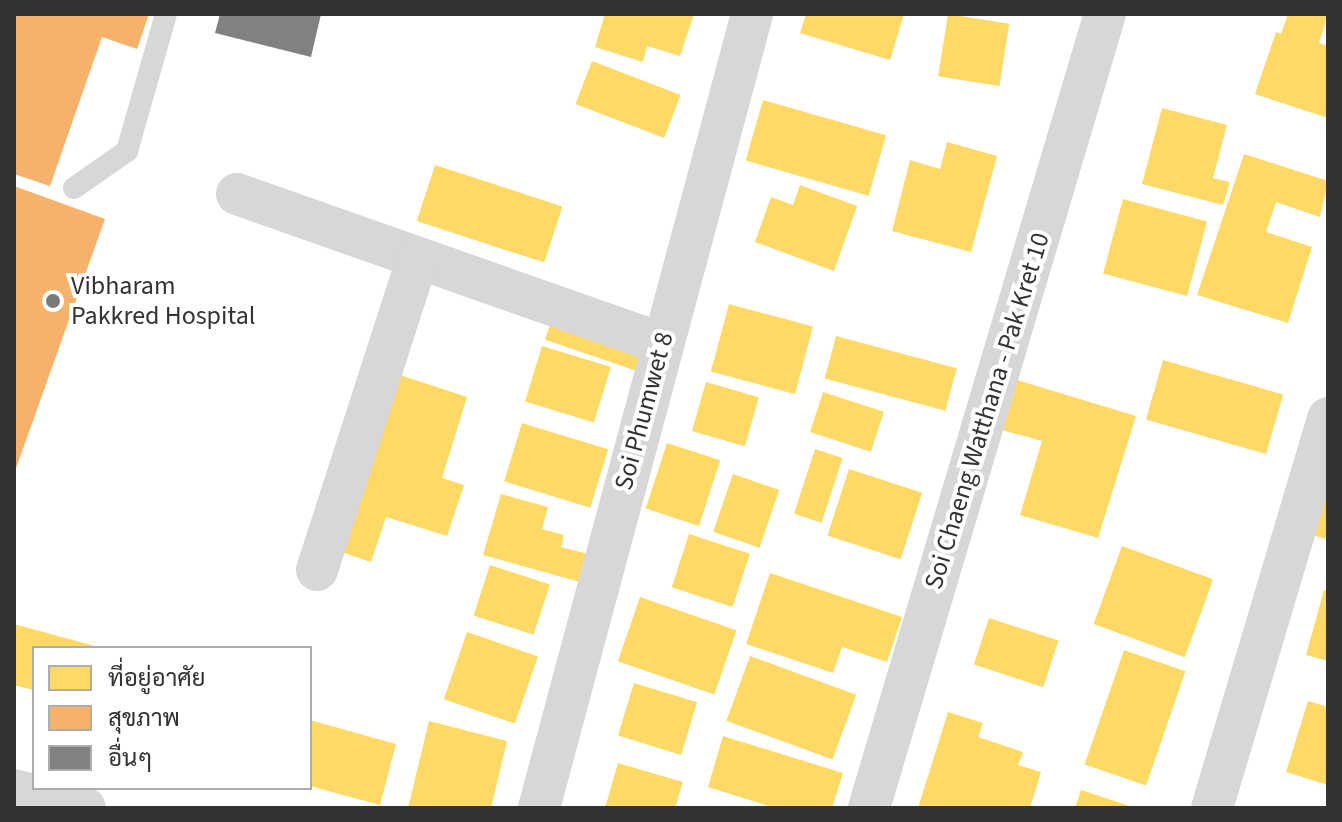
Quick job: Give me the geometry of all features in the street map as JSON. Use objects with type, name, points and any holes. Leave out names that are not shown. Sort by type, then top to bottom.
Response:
[{"type":"street","name":"Soi Phumwet 8","points":[[539,808],[752,14]]},
{"type":"street","name":"Soi Chaeng Watthana - Pak Kret 10","points":[[869,808],[1105,14]]},
{"type":"street","points":[[237,194],[662,344]]},
{"type":"street","points":[[317,570],[418,258]]},
{"type":"street","points":[[1212,808],[1328,418]]},
{"type":"street","points":[[14,790],[85,808]]},
{"type":"lane","points":[[74,188],[127,151],[166,14]]},
{"type":"building: ที่อยู่อาศัย","points":[[605,14],[694,14],[680,56],[647,46],[643,62],[595,47]]},
{"type":"building: ที่อยู่อาศัย","points":[[806,14],[904,14],[890,60],[800,33]]},
{"type":"building: ที่อยู่อาศัย","points":[[948,14],[1009,24],[999,86],[938,76]]},
{"type":"building: ที่อยู่อาศัย","points":[[1288,14],[1328,14],[1319,43],[1328,46],[1328,118],[1255,94],[1276,32],[1281,34]]},
{"type":"building: ที่อยู่อาศัย","points":[[592,61],[681,95],[664,138],[576,104]]},
{"type":"building: ที่อยู่อาศัย","points":[[763,100],[886,135],[869,196],[746,161]]},
{"type":"building: ที่อยู่อาศัย","points":[[1162,108],[1227,125],[1213,178],[1230,182],[1223,205],[1142,184]]},
{"type":"building: ที่อยู่อาศัย","points":[[947,142],[997,156],[971,252],[892,231],[910,160],[940,169]]},
{"type":"building: ที่อยู่อาศัย","points":[[1244,154],[1328,181],[1320,217],[1276,202],[1266,232],[1312,247],[1288,323],[1197,295]]},
{"type":"building: ที่อยู่อาศัย","points":[[435,165],[562,206],[544,263],[417,221]]},
{"type":"building: ที่อยู่อาศัย","points":[[800,185],[857,206],[834,271],[755,242],[771,197],[793,205]]},
{"type":"building: ที่อยู่อาศัย","points":[[1123,199],[1207,222],[1187,296],[1103,273]]},
{"type":"building: ที่อยู่อาศัย","points":[[729,304],[813,327],[795,394],[711,372]]},
{"type":"building: ที่อยู่อาศัย","points":[[554,313],[649,346],[640,372],[545,339]]},
{"type":"building: ที่อยู่อาศัย","points":[[836,336],[957,368],[945,411],[825,379]]},
{"type":"building: ที่อยู่อาศัย","points":[[542,346],[611,367],[594,423],[525,401]]},
{"type":"building: ที่อยู่อาศัย","points":[[1163,360],[1283,394],[1266,454],[1146,420]]},
{"type":"building: ที่อยู่อาศัย","points":[[388,371],[467,397],[442,478],[464,485],[447,536],[386,517],[371,562],[332,549]]},
{"type":"building: ที่อยู่อาศัย","points":[[1017,380],[1136,416],[1098,538],[1020,515],[1042,441],[1002,430]]},
{"type":"building: ที่อยู่อาศัย","points":[[706,382],[759,397],[745,446],[692,431]]},
{"type":"building: ที่อยู่อาศัย","points":[[823,392],[884,412],[871,452],[810,432]]},
{"type":"building: ที่อยู่อาศัย","points":[[522,423],[608,449],[590,508],[504,481]]},
{"type":"building: ที่อยู่อาศัย","points":[[667,443],[720,460],[699,526],[646,509]]},
{"type":"building: ที่อยู่อาศัย","points":[[815,449],[843,458],[822,523],[794,514]]},
{"type":"building: ที่อยู่อาศัย","points":[[849,469],[922,493],[901,559],[827,536]]},
{"type":"building: ที่อยู่อาศัย","points":[[733,474],[779,490],[759,548],[713,532]]},
{"type":"building: ที่อยู่อาศัย","points":[[1328,477],[1328,540],[1310,534]]},
{"type":"building: ที่อยู่อาศัย","points":[[501,494],[548,507],[542,529],[564,535],[561,547],[588,554],[580,582],[483,555]]},
{"type":"building: ที่อยู่อาศัย","points":[[689,534],[750,554],[733,607],[672,587]]},
{"type":"building: ที่อยู่อาศัย","points":[[1122,546],[1213,579],[1185,657],[1094,624]]},
{"type":"building: ที่อยู่อาศัย","points":[[490,565],[550,584],[534,635],[474,615]]},
{"type":"building: ที่อยู่อาศัย","points":[[770,573],[902,617],[887,662],[842,647],[833,673],[746,644]]},
{"type":"building: ที่อยู่อาศัย","points":[[1324,590],[1328,591],[1328,661],[1306,655]]},
{"type":"building: ที่อยู่อาศัย","points":[[640,597],[736,630],[714,695],[618,661]]},
{"type":"building: ที่อยู่อาศัย","points":[[989,618],[1058,641],[1043,687],[974,665]]},
{"type":"building: ที่อยู่อาศัย","points":[[14,624],[95,646],[32,646],[32,690],[14,685]]},
{"type":"building: ที่อยู่อาศัย","points":[[467,632],[538,656],[515,724],[444,699]]},
{"type":"building: ที่อยู่อาศัย","points":[[1124,650],[1185,671],[1146,786],[1085,764]]},
{"type":"building: ที่อยู่อาศัย","points":[[750,656],[856,695],[833,759],[726,721]]},
{"type":"building: ที่อยู่อาศัย","points":[[634,683],[697,702],[681,755],[618,736]]},
{"type":"building: ที่อยู่อาศัย","points":[[1308,701],[1328,707],[1328,785],[1286,772]]},
{"type":"building: ที่อยู่อาศัย","points":[[948,712],[983,723],[978,737],[1023,752],[1018,765],[1041,772],[1030,808],[918,808]]},
{"type":"building: ที่อยู่อาศัย","points":[[312,721],[396,744],[380,805],[312,787]]},
{"type":"building: ที่อยู่อาศัย","points":[[429,721],[507,741],[491,808],[408,808]]},
{"type":"building: ที่อยู่อาศัย","points":[[723,736],[843,773],[832,808],[775,808],[708,787]]},
{"type":"building: ที่อยู่อาศัย","points":[[618,763],[683,782],[675,808],[605,808]]},
{"type":"building: ที่อยู่อาศัย","points":[[1081,790],[1133,807],[1133,808],[1075,808]]},
{"type":"building: สุขภาพ","points":[[14,14],[149,14],[137,49],[102,37],[50,186],[14,174]]},
{"type":"building: สุขภาพ","points":[[14,186],[105,219],[14,474]]},
{"type":"building: อื่นๆ","points":[[220,14],[321,14],[311,57],[215,33]]},
{"type":"place","name":"Vibharam Pakkred Hospital","points":[[53,301]]}]
